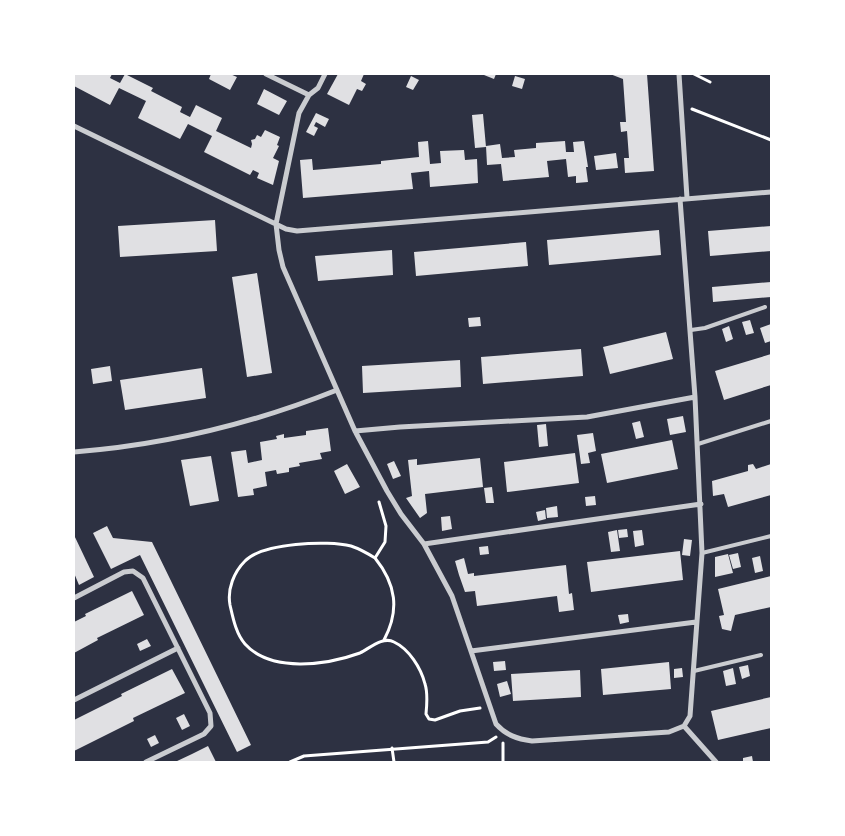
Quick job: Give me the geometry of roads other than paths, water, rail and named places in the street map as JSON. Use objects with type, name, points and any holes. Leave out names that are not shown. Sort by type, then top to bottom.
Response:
[{"type":"street","points":[[266,74],[309,95]]},
{"type":"street","points":[[325,74],[318,88],[309,95],[298,113],[276,224],[283,266],[354,431],[387,491],[424,544],[452,596],[496,724],[503,732],[518,740],[532,742],[669,732],[684,726],[690,716],[702,553],[691,330],[680,198]]},
{"type":"street","points":[[680,74],[688,198]]},
{"type":"street","points":[[74,126],[286,229],[297,231],[771,192]]},
{"type":"street","points":[[74,452],[167,441],[217,430],[294,408],[337,390]]},
{"type":"street","points":[[354,431],[587,416],[695,397]]},
{"type":"street","points":[[424,544],[700,504]]},
{"type":"street","points":[[74,598],[124,572],[134,571],[143,578],[210,713],[211,726],[204,734],[146,762]]},
{"type":"street","points":[[471,651],[696,622]]},
{"type":"street","points":[[74,700],[178,648]]},
{"type":"street","points":[[684,726],[716,762]]},
{"type":"lane","points":[[691,330],[705,328],[765,307]]},
{"type":"lane","points":[[698,444],[771,421]]},
{"type":"lane","points":[[702,553],[771,536]]},
{"type":"lane","points":[[694,671],[761,655]]}]
